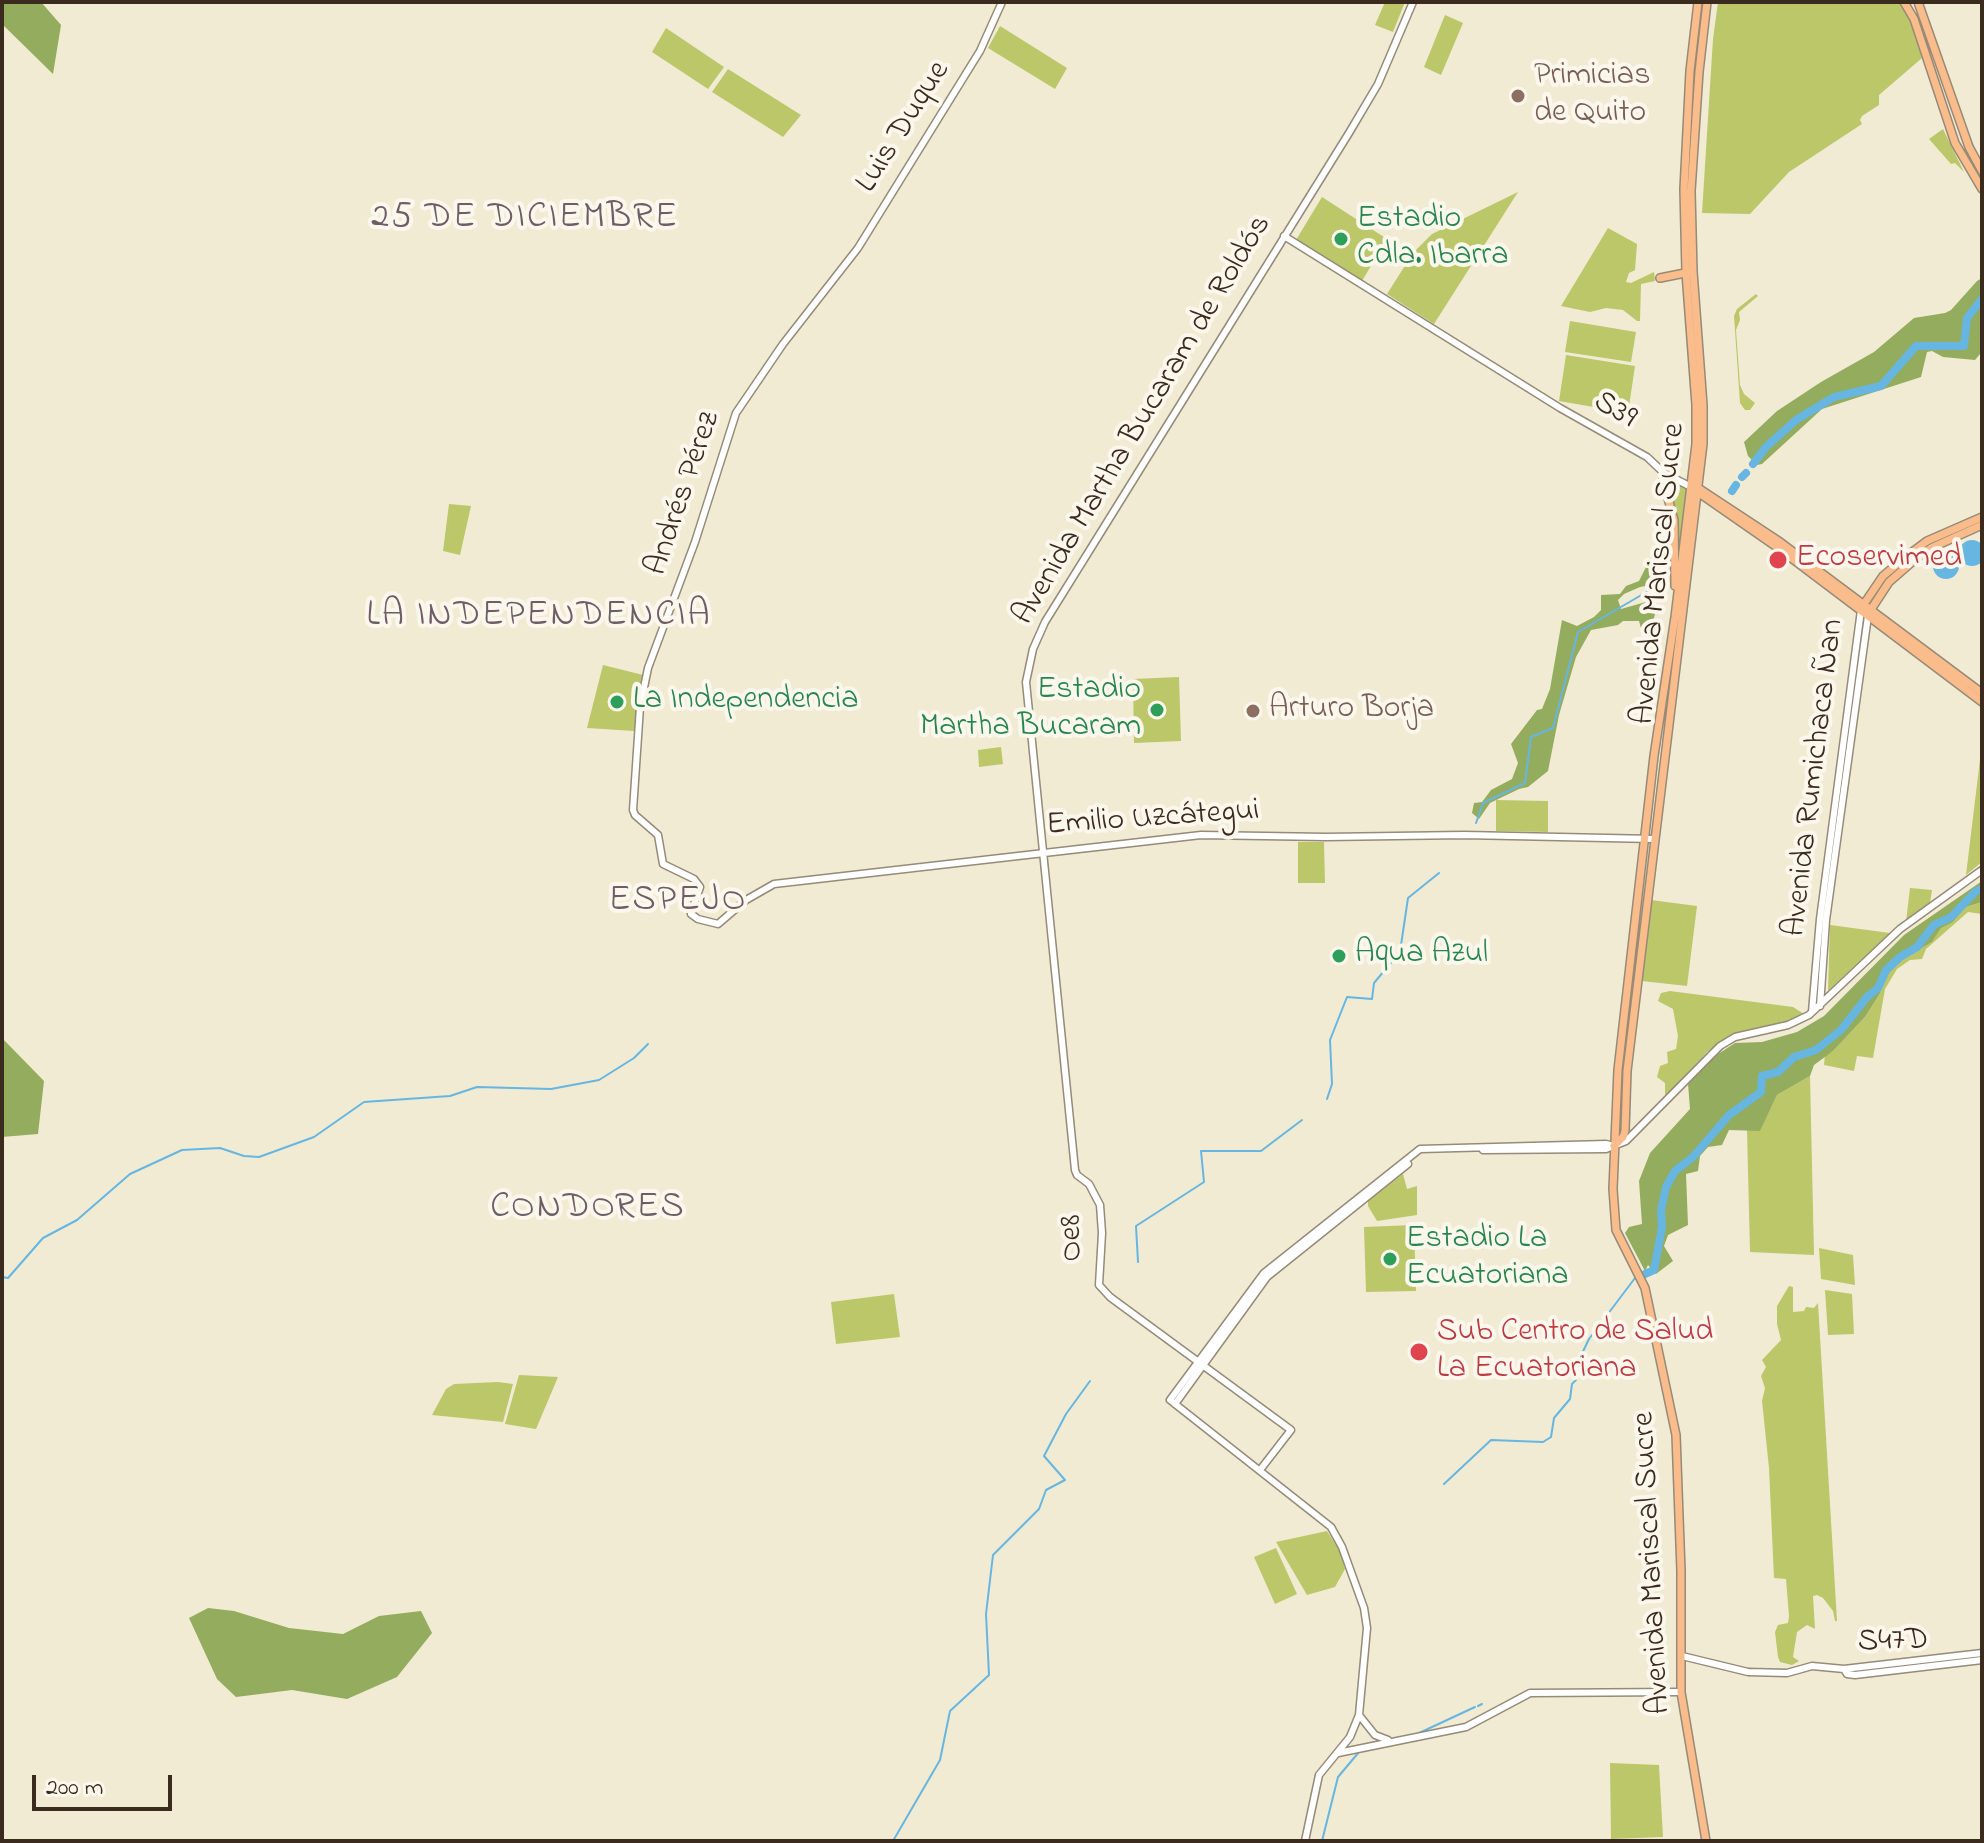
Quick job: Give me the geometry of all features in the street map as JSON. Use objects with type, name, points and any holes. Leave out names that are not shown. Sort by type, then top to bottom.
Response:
[{"type":"main road","name":"Avenida Mariscal Sucre","points":[[1698,2],[1690,71],[1684,189],[1703,429],[1688,538],[1681,564],[1617,1083],[1614,1146],[1615,1224],[1621,1243],[1641,1275],[1645,1288],[1676,1435],[1681,1692],[1706,1841]]},
{"type":"main road","name":"Avenida Mariscal Sucre","points":[[1690,272],[1691,191],[1707,2]]},
{"type":"main road","points":[[1904,2],[1914,19],[1955,143],[1982,189]]},
{"type":"main road","points":[[1918,2],[1969,147],[1982,171]]},
{"type":"main road","points":[[1660,278],[1690,272]]},
{"type":"main road","points":[[1663,480],[1673,509],[1674,545],[1681,564]]},
{"type":"main road","points":[[1695,489],[1780,542],[1982,702]]},
{"type":"main road","name":"Avenida Rumichaca Ñan","points":[[1865,610],[1883,576],[1916,549],[1955,527],[1982,517]]},
{"type":"main road","name":"Avenida Rumichaca Ñan","points":[[1865,610],[1889,582],[1931,548],[1982,525]]},
{"type":"main road","name":"Avenida Mariscal Sucre","points":[[1649,839],[1657,733],[1681,564]]},
{"type":"main road","points":[[1935,663],[1982,693]]},
{"type":"street","name":"Luis Duque","points":[[840,274],[980,51],[1002,2]]},
{"type":"street","name":"Avenida Martha Bucaram de Roldós","points":[[1082,1179],[1075,1170],[1026,690],[1033,649],[1045,622],[1378,84],[1413,2]]},
{"type":"street","name":"S39","points":[[1284,236],[1512,379],[1647,457],[1664,473],[1695,489]]},
{"type":"street","name":"Andrés Pérez","points":[[718,924],[691,914],[700,887],[694,879],[663,864],[658,835],[633,810],[639,718],[645,679],[695,542],[736,413],[783,344],[840,274]]},
{"type":"street","name":"Avenida Rumichaca Ñan","points":[[1820,1006],[1826,920],[1865,610]]},
{"type":"street","name":"Avenida Rumichaca Ñan","points":[[1812,1012],[1820,919],[1865,610]]},
{"type":"street","name":"Emilio Uzcátegui","points":[[718,924],[746,900],[774,884],[1217,833],[1326,837],[1464,835],[1649,839]]},
{"type":"street","points":[[1305,1841],[1319,1775],[1350,1737],[1359,1715],[1367,1628],[1364,1608],[1342,1547],[1331,1527],[1172,1402],[1267,1277],[1421,1153],[1606,1149],[1614,1146],[1634,1135],[1710,1054],[1726,1042],[1738,1036],[1794,1023],[1812,1012],[1900,929],[1982,870]]},
{"type":"street","points":[[1201,1364],[1264,1273],[1420,1149],[1572,1144],[1614,1146]]},
{"type":"street","name":"Oe8","points":[[1082,1179],[1093,1189],[1100,1205],[1102,1233],[1098,1279],[1102,1289],[1201,1364]]},
{"type":"street","points":[[1201,1364],[1291,1430],[1260,1470]]},
{"type":"street","name":"S47D","points":[[1982,1653],[1844,1669],[1847,1674],[1855,1675],[1982,1660]]},
{"type":"street","points":[[1682,1656],[1748,1672],[1787,1673],[1812,1666],[1844,1669]]},
{"type":"street","points":[[1338,1753],[1466,1727],[1530,1693],[1681,1692]]},
{"type":"street","points":[[1359,1715],[1375,1735],[1391,1741]]},
{"type":"green space","points":[[2,2],[41,2],[61,25],[53,74],[2,24]]},
{"type":"green space","points":[[1385,2],[1405,2],[1393,32],[1375,25]]},
{"type":"green space","points":[[1718,2],[1899,2],[1910,18],[1922,58],[1879,95],[1879,105],[1862,116],[1862,124],[1789,172],[1750,214],[1702,213]]},
{"type":"green space","points":[[1445,15],[1463,23],[1441,75],[1424,67]]},
{"type":"green space","points":[[1000,26],[1067,68],[1055,89],[988,48]]},
{"type":"green space","points":[[666,28],[724,67],[708,89],[652,52]]},
{"type":"green space","points":[[728,69],[801,115],[783,137],[712,92]]},
{"type":"green space","points":[[1943,129],[1964,172],[1955,163],[1951,164],[1929,139]]},
{"type":"green space","points":[[1518,192],[1434,324],[1387,294],[1413,253],[1432,234]]},
{"type":"green space","name":"Estadio Cdla. Ibarra","points":[[1322,197],[1387,239],[1362,281],[1296,240]]},
{"type":"green space","points":[[1608,228],[1637,244],[1635,270],[1629,273],[1626,282],[1631,283],[1654,272],[1655,281],[1641,284],[1640,321],[1623,310],[1606,308],[1590,312],[1561,306]]},
{"type":"green space","points":[[1982,278],[1982,342],[1980,354],[1975,360],[1927,352],[1921,377],[1822,409],[1762,464],[1757,465],[1748,456],[1744,442],[1777,411],[1874,352],[1914,318],[1951,310]]},
{"type":"green space","points":[[1756,294],[1758,296],[1739,312],[1736,330],[1740,385],[1744,394],[1755,403],[1750,410],[1745,410],[1740,403],[1734,316],[1737,309]]},
{"type":"green space","points":[[1570,321],[1636,332],[1631,362],[1565,352]]},
{"type":"green space","points":[[1566,355],[1635,366],[1628,413],[1559,401]]},
{"type":"green space","points":[[1665,476],[1686,489],[1680,562],[1675,561],[1670,495]]},
{"type":"green space","points":[[449,504],[471,506],[460,555],[443,551]]},
{"type":"green space","points":[[1665,544],[1672,544],[1671,558],[1656,584],[1640,587],[1618,600],[1621,609],[1653,600],[1655,614],[1651,629],[1641,628],[1639,621],[1623,621],[1618,625],[1591,630],[1576,657],[1559,715],[1548,771],[1528,787],[1490,803],[1479,819],[1472,813],[1474,803],[1482,802],[1491,790],[1512,779],[1518,763],[1511,744],[1537,710],[1542,709],[1550,689],[1562,620],[1577,626],[1594,617],[1601,610],[1601,595],[1620,594],[1626,586],[1639,581],[1653,553]]},
{"type":"green space","name":"La Independencia","points":[[603,665],[647,676],[634,731],[587,728]]},
{"type":"green space","name":"Estadio Martha Bucaram","points":[[1179,677],[1181,741],[1134,743],[1133,679]]},
{"type":"green space","points":[[1982,743],[1982,862],[1966,875]]},
{"type":"green space","points":[[1001,747],[1003,764],[979,767],[978,750]]},
{"type":"green space","points":[[1496,800],[1548,801],[1548,832],[1496,831]]},
{"type":"green space","points":[[1298,842],[1324,842],[1325,883],[1298,883]]},
{"type":"green space","points":[[1982,881],[1982,902],[1966,907],[1953,922],[1941,928],[1932,942],[1904,959],[1890,972],[1865,1017],[1833,1051],[1814,1065],[1810,1076],[1777,1095],[1760,1131],[1729,1130],[1722,1145],[1708,1147],[1700,1156],[1698,1171],[1686,1174],[1688,1225],[1668,1235],[1664,1246],[1673,1261],[1656,1274],[1648,1265],[1645,1271],[1625,1233],[1629,1227],[1642,1224],[1639,1181],[1650,1153],[1690,1109],[1688,1084],[1712,1058],[1735,1043],[1762,1042],[1797,1032],[1824,1016],[1904,935]]},
{"type":"green space","points":[[1910,888],[1932,890],[1930,903],[1906,922]]},
{"type":"green space","points":[[1651,900],[1697,906],[1687,986],[1642,981]]},
{"type":"green space","points":[[1982,902],[1982,914],[1968,912],[1926,949],[1922,959],[1910,960],[1897,969],[1885,989],[1873,1058],[1857,1056],[1854,1071],[1824,1065],[1825,1054],[1832,1052],[1865,1017],[1890,972],[1904,959],[1932,942],[1941,927],[1953,922],[1966,907]]},
{"type":"green space","points":[[1830,925],[1890,933],[1828,991]]},
{"type":"green space","points":[[1670,991],[1793,1007],[1804,1014],[1786,1023],[1735,1034],[1722,1041],[1707,1052],[1665,1098],[1665,1083],[1657,1077],[1660,1066],[1668,1063],[1667,1052],[1676,1049],[1678,1036],[1673,1009],[1658,1001],[1661,993]]},
{"type":"green space","points":[[2,1038],[44,1081],[38,1134],[2,1137]]},
{"type":"green space","points":[[1810,1076],[1814,1255],[1750,1252],[1747,1130],[1760,1130],[1777,1095]]},
{"type":"green space","points":[[1403,1174],[1407,1189],[1417,1186],[1417,1215],[1377,1221],[1368,1201]]},
{"type":"green space","name":"Estadio La Ecuatoriana","points":[[1414,1225],[1416,1291],[1366,1292],[1364,1227]]},
{"type":"green space","points":[[1819,1248],[1853,1255],[1855,1285],[1821,1279]]},
{"type":"green space","points":[[1789,1286],[1793,1287],[1793,1312],[1804,1311],[1806,1307],[1814,1308],[1818,1303],[1837,1621],[1823,1598],[1813,1596],[1815,1629],[1807,1625],[1797,1632],[1793,1657],[1799,1661],[1792,1665],[1780,1662],[1775,1632],[1778,1625],[1788,1623],[1789,1616],[1786,1579],[1774,1578],[1769,1468],[1762,1401],[1765,1388],[1761,1376],[1766,1367],[1762,1360],[1781,1340],[1777,1306]]},
{"type":"green space","points":[[1825,1290],[1852,1294],[1854,1334],[1828,1335]]},
{"type":"green space","points":[[894,1294],[900,1337],[836,1344],[831,1302]]},
{"type":"green space","points":[[519,1375],[558,1377],[536,1429],[505,1424]]},
{"type":"green space","points":[[454,1384],[513,1384],[503,1422],[432,1415],[446,1389]]},
{"type":"green space","points":[[1327,1531],[1341,1553],[1345,1569],[1335,1587],[1307,1595],[1276,1542]]},
{"type":"green space","points":[[1276,1548],[1297,1594],[1275,1604],[1254,1557]]},
{"type":"green space","points":[[208,1608],[234,1611],[289,1628],[343,1634],[379,1616],[421,1611],[432,1633],[397,1677],[347,1699],[292,1690],[236,1697],[217,1679],[189,1618]]},
{"type":"green space","points":[[1610,1763],[1659,1765],[1663,1837],[1611,1839]]},
{"type":"water","points":[[1972,540],[1981,544],[1985,553],[1981,562],[1972,566],[1963,562],[1959,553],[1963,544]]},
{"type":"water","points":[[1946,553],[1955,557],[1959,566],[1955,575],[1946,579],[1937,575],[1933,566],[1937,557]]},
{"type":"waterway","points":[[1753,464],[1766,447],[1796,420],[1834,397],[1881,386],[1916,346],[1964,346],[1967,318],[1982,299]]},
{"type":"waterway","points":[[1742,477],[1746,473]]},
{"type":"waterway","points":[[1732,491],[1736,485]]},
{"type":"waterway","points":[[1476,823],[1483,803],[1525,783],[1531,737],[1553,728],[1578,632],[1650,590],[1668,556]]},
{"type":"waterway","points":[[1327,1099],[1332,1084],[1330,1040],[1347,997],[1372,999],[1374,983],[1400,952],[1408,898],[1439,873]]},
{"type":"waterway","points":[[1645,1274],[1654,1270],[1662,1227],[1661,1210],[1666,1187],[1675,1171],[1693,1157],[1729,1115],[1761,1092],[1762,1076],[1778,1072],[1794,1057],[1816,1050],[1841,1030],[1878,988],[1886,970],[1917,947],[1934,925],[1951,917],[1976,891],[1982,889]]},
{"type":"waterway","points":[[2,1277],[8,1278],[43,1238],[77,1220],[130,1174],[182,1150],[220,1148],[259,1157],[314,1137],[364,1102],[450,1096],[477,1087],[551,1089],[599,1080],[634,1058],[648,1044]]},
{"type":"waterway","points":[[1138,1262],[1136,1226],[1204,1182],[1201,1151],[1261,1151],[1302,1120]]},
{"type":"waterway","points":[[1444,1484],[1491,1440],[1543,1442],[1551,1437],[1554,1418],[1570,1399],[1577,1364],[1589,1339],[1635,1278]]},
{"type":"waterway","points":[[893,1841],[940,1760],[950,1711],[989,1675],[986,1614],[993,1555],[1039,1509],[1046,1490],[1065,1480],[1044,1456],[1066,1414],[1090,1381]]},
{"type":"waterway","points":[[1478,1706],[1482,1704]]},
{"type":"waterway","points":[[1417,1734],[1475,1707]]},
{"type":"waterway","points":[[1366,1744],[1383,1741]]},
{"type":"waterway","points":[[1322,1841],[1338,1777],[1359,1752]]},
{"type":"place","name":"Primicias de Quito","points":[[1518,96]]},
{"type":"place","name":"Estadio Cdla. Ibarra","points":[[1341,239]]},
{"type":"place","name":"Ecoservimed","points":[[1778,560]]},
{"type":"place","name":"La Independencia","points":[[617,702]]},
{"type":"place","name":"Estadio Martha Bucaram","points":[[1157,710]]},
{"type":"place","name":"Arturo Borja","points":[[1253,711]]},
{"type":"place","name":"Aqua Azul","points":[[1339,956]]},
{"type":"place","name":"Estadio La Ecuatoriana","points":[[1390,1259]]},
{"type":"place","name":"Sub Centro de Salud La Ecuatoriana","points":[[1419,1352]]},
{"type":"district","name":"25 DE DICIEMBRE","points":[[525,220]]},
{"type":"district","name":"LA INDEPENDENCIA","points":[[539,618]]},
{"type":"district","name":"ESPEJO","points":[[678,903]]},
{"type":"district","name":"CONDORES","points":[[588,1210]]}]
